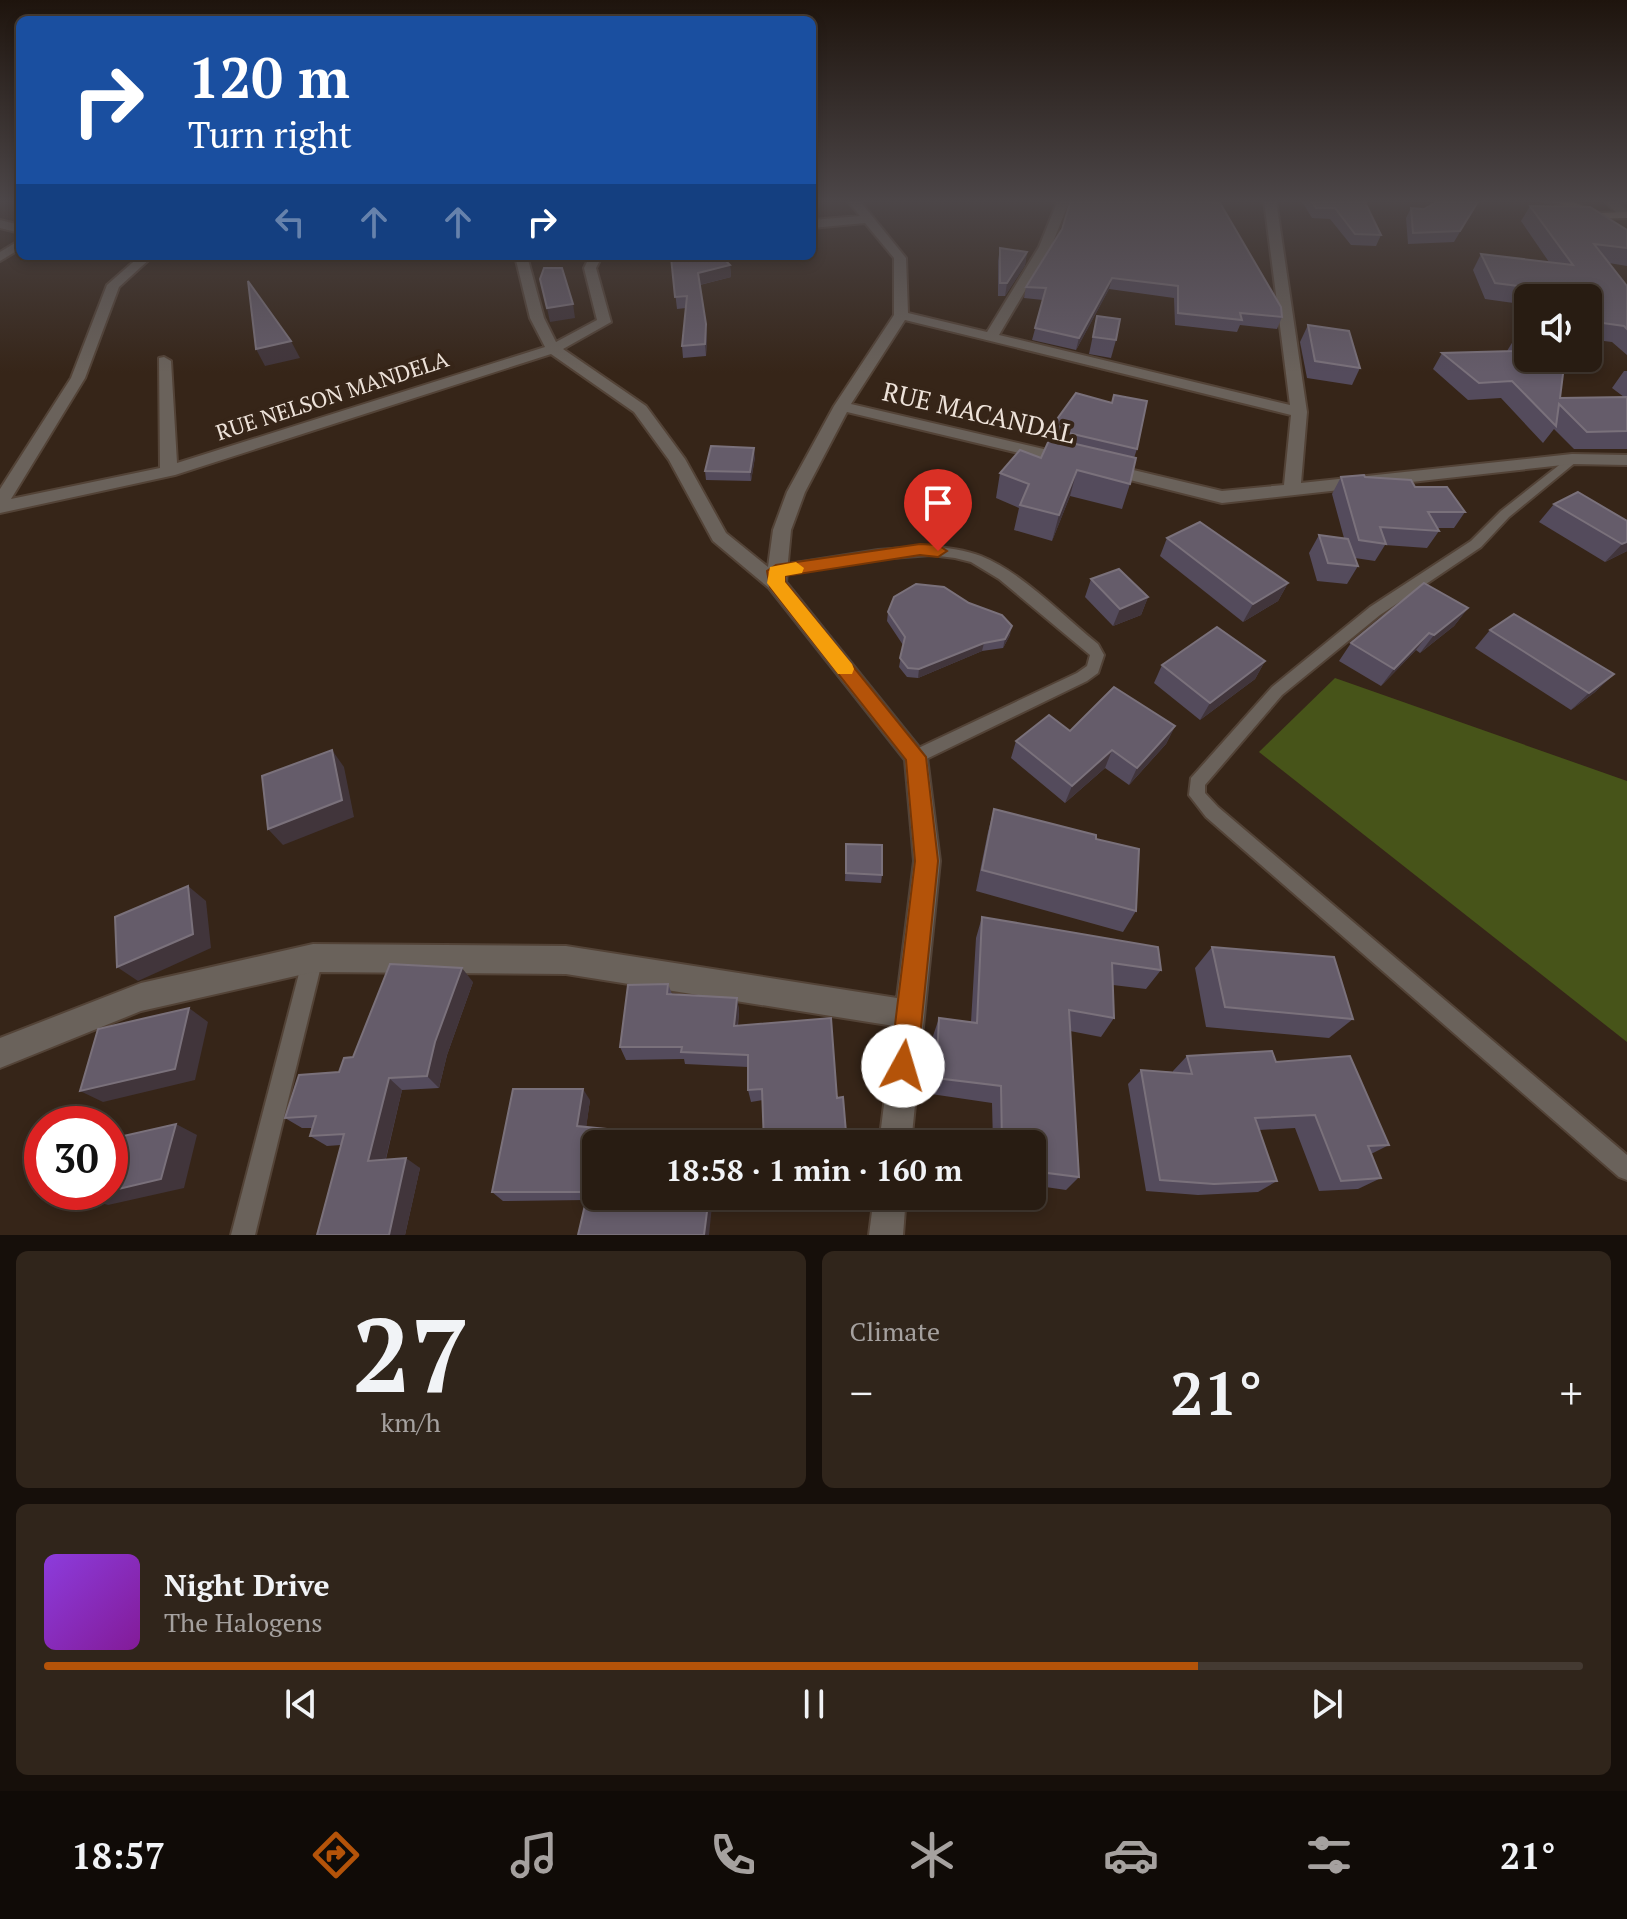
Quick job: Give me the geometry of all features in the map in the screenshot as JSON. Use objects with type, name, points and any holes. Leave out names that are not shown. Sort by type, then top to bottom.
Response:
[{"type":"street","points":[[776,577],[782,530],[796,492],[842,406],[901,315],[900,258]]},
{"type":"street","points":[[991,336],[1039,258]]},
{"type":"street","points":[[1278,258],[1299,412],[1292,490]]},
{"type":"street","points":[[0,505],[78,378],[113,285],[142,260]]},
{"type":"street","points":[[522,260],[537,318],[553,349],[640,409],[677,459],[719,537],[776,577],[916,757],[927,861],[897,1130]]},
{"type":"street","name":"RUE NELSON MANDELA","points":[[0,505],[169,471],[553,349],[604,322],[590,268],[594,260]]},
{"type":"street","points":[[901,315],[1299,412]]},
{"type":"street","points":[[164,361],[169,471]]},
{"type":"street","name":"RUE MACANDAL","points":[[842,406],[1222,497],[1572,459],[1627,460]]},
{"type":"street","points":[[0,1053],[141,997],[313,958],[566,960],[909,1014]]},
{"type":"street","points":[[886,1235],[889,1210]]},
{"type":"lane","points":[[1572,459],[1505,514],[1476,544],[1375,611],[1277,691],[1197,783],[1197,795],[1212,812],[1627,1169]]},
{"type":"lane","points":[[776,577],[920,550],[956,553],[991,567],[1093,648],[1097,655],[1093,669],[1082,677],[916,757]]},
{"type":"lane","points":[[243,1235],[313,958]]},
{"type":"green space","points":[[1335,678],[1627,781],[1627,1042],[1259,752]]},
{"type":"building","points":[[1000,258],[1023,258],[1007,283],[1000,283]]},
{"type":"building","points":[[1044,258],[1252,258],[1281,307],[1282,317],[1240,313],[1242,320],[1178,313],[1178,286],[1112,278],[1079,338],[1035,328],[1046,288],[1026,287]]},
{"type":"building","points":[[1483,258],[1573,265],[1568,258],[1605,258],[1627,286],[1627,329],[1602,323],[1602,284],[1495,283]]},
{"type":"building","points":[[671,260],[725,260],[730,265],[698,273],[706,324],[705,344],[682,346],[687,296],[675,297]]},
{"type":"building","points":[[544,268],[562,268],[573,304],[547,308],[540,279]]},
{"type":"building","points":[[248,281],[291,341],[256,349]]},
{"type":"building","points":[[1097,316],[1120,319],[1116,340],[1093,337]]},
{"type":"building","points":[[1308,325],[1349,331],[1360,368],[1315,361]]},
{"type":"building","points":[[1514,351],[1514,372],[1563,372],[1560,398],[1627,397],[1627,431],[1587,432],[1559,404],[1556,426],[1512,381],[1479,383],[1442,353]]},
{"type":"building","points":[[1076,393],[1112,403],[1114,395],[1147,401],[1137,449],[1056,430],[1059,423],[1055,422]]},
{"type":"building","points":[[1050,438],[1136,458],[1130,484],[1077,470],[1059,515],[1020,505],[1029,484],[1000,473],[1020,450],[1041,458]]},
{"type":"building","points":[[711,446],[754,448],[750,472],[705,471]]},
{"type":"building","points":[[1364,475],[1411,480],[1415,487],[1447,487],[1465,512],[1428,512],[1439,531],[1380,527],[1386,544],[1359,540],[1341,477]]},
{"type":"building","points":[[1578,492],[1627,521],[1627,542],[1622,544],[1554,504]]},
{"type":"building","points":[[1200,522],[1288,583],[1253,604],[1167,538]]},
{"type":"building","points":[[1319,535],[1348,539],[1358,566],[1328,563]]},
{"type":"building","points":[[1119,569],[1148,597],[1120,609],[1091,579]]},
{"type":"building","points":[[1424,583],[1468,608],[1434,635],[1429,633],[1394,669],[1351,643]]},
{"type":"building","points":[[916,584],[944,587],[969,603],[1002,615],[1012,626],[1005,639],[984,643],[919,669],[908,668],[900,658],[905,637],[888,612],[894,597]]},
{"type":"building","points":[[1514,614],[1614,674],[1589,693],[1490,630]]},
{"type":"building","points":[[1217,627],[1265,661],[1210,703],[1162,665]]},
{"type":"building","points":[[1114,687],[1175,726],[1137,768],[1112,750],[1072,786],[1016,741],[1049,715],[1070,731]]},
{"type":"building","points":[[332,750],[342,800],[268,829],[262,776]]},
{"type":"building","points":[[994,809],[1139,849],[1136,911],[982,870]]},
{"type":"building","points":[[846,844],[882,845],[882,875],[846,873]]},
{"type":"building","points":[[188,886],[193,934],[117,967],[115,917]]},
{"type":"building","points":[[982,917],[1158,947],[1161,970],[1112,963],[1114,1018],[1069,1010],[1079,1177],[1046,1173],[1046,1130],[1002,1130],[1001,1086],[936,1078],[939,1018],[977,1023]]},
{"type":"building","points":[[1212,947],[1334,957],[1353,1019],[1225,1007]]},
{"type":"building","points":[[390,964],[462,968],[435,1042],[427,1076],[389,1078],[368,1161],[406,1158],[389,1235],[317,1235],[344,1134],[310,1136],[316,1116],[285,1118],[299,1075],[339,1072],[344,1058],[353,1057]]},
{"type":"building","points":[[668,984],[667,994],[737,998],[734,1026],[831,1018],[837,1098],[843,1097],[846,1130],[763,1130],[762,1089],[748,1090],[748,1055],[681,1052],[682,1047],[620,1047],[628,985]]},
{"type":"building","points":[[189,1008],[175,1069],[80,1091],[98,1029]]},
{"type":"building","points":[[1272,1051],[1276,1062],[1350,1056],[1389,1145],[1368,1146],[1381,1178],[1341,1181],[1315,1115],[1255,1118],[1277,1181],[1214,1184],[1160,1180],[1141,1070],[1192,1074],[1187,1056]]},
{"type":"building","points":[[513,1089],[583,1089],[577,1126],[616,1130],[582,1130],[582,1192],[492,1192]]},
{"type":"building","points":[[176,1124],[161,1179],[128,1187],[128,1135]]},
{"type":"building","points":[[584,1210],[707,1210],[704,1235],[578,1235]]},
{"type":"slow traffic","points":[[796,568],[776,571],[776,583],[845,669]]},
{"type":"route","points":[[903,1066],[927,861],[916,757],[776,583],[776,571],[920,550],[938,551]]}]
